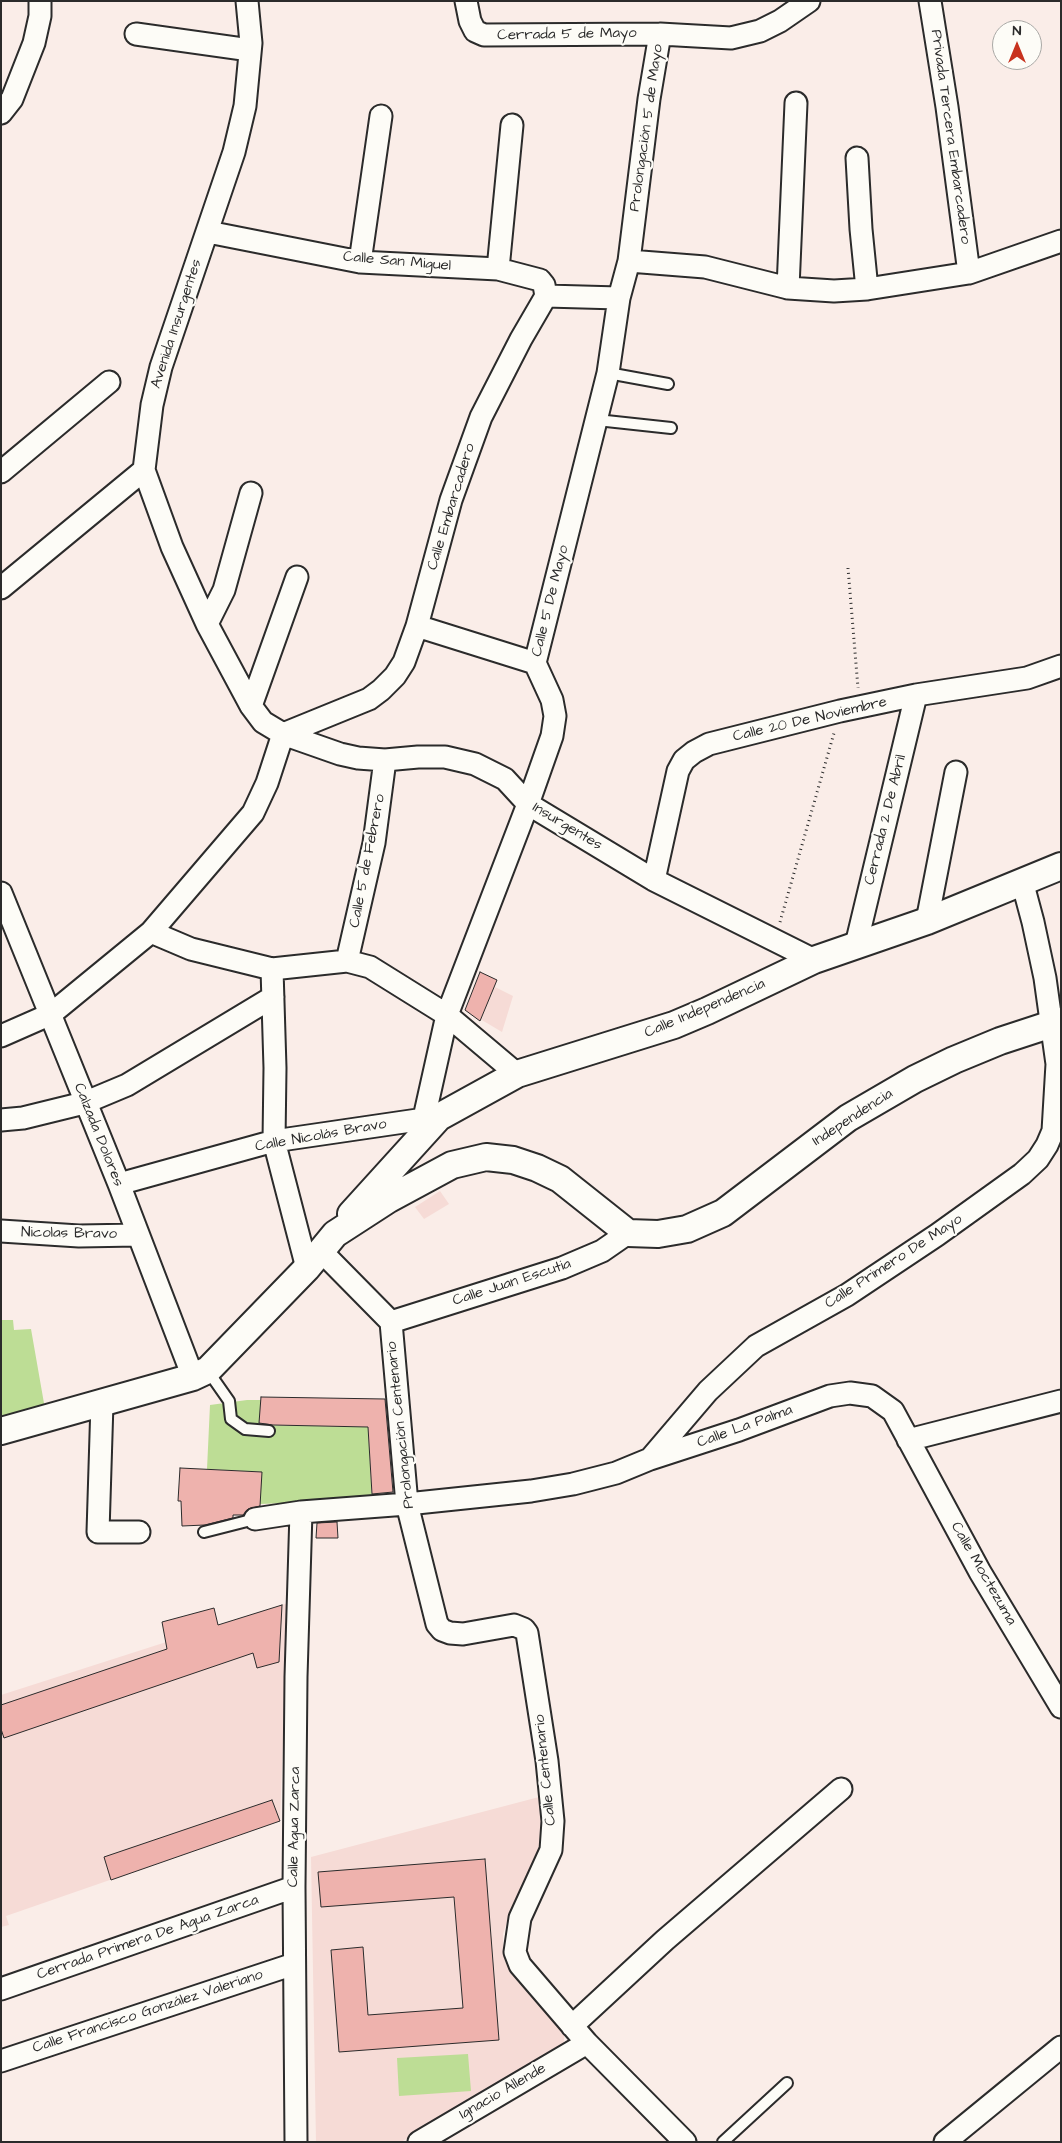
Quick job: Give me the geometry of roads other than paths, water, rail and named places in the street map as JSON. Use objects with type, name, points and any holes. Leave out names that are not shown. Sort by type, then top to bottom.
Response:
[{"type":"street","points":[[1,113],[12,98],[34,42],[40,16],[40,1]]},
{"type":"street","name":"Avenida Insurgentes","points":[[247,1],[250,50],[245,106],[234,152],[161,367],[152,405],[144,470],[172,547],[207,624],[251,706],[262,722],[283,734]]},
{"type":"street","name":"Cerrada 5 de Mayo","points":[[466,1],[470,21],[475,31],[484,36],[660,34]]},
{"type":"street","name":"Prolongación 5 de Mayo","points":[[629,261],[649,98],[660,34],[731,38],[760,31],[780,21],[809,1]]},
{"type":"street","name":"Privada Tercera Embarcadero","points":[[930,1],[947,107],[969,273]]},
{"type":"street","points":[[136,34],[250,50]]},
{"type":"street","points":[[788,288],[796,103]]},
{"type":"street","points":[[360,262],[381,116]]},
{"type":"street","points":[[498,269],[512,125]]},
{"type":"street","points":[[858,158],[861,229],[867,289]]},
{"type":"street","name":"Calle San Miguel","points":[[208,232],[360,262],[498,269],[534,276],[544,285],[546,296]]},
{"type":"street","points":[[629,261],[705,267],[788,288],[834,291],[867,289],[969,273],[1061,241]]},
{"type":"street","name":"Calle 5 De Mayo","points":[[431,1118],[446,1015],[528,804],[552,736],[556,716],[552,700],[535,663],[608,373],[619,298],[629,261]]},
{"type":"street","points":[[546,296],[619,298]]},
{"type":"street","name":"Calle Embarcadero","points":[[283,734],[369,699],[395,676],[404,662],[417,626],[451,500],[481,417],[516,347],[546,296]]},
{"type":"street","points":[[1,472],[109,382]]},
{"type":"street","points":[[1,588],[144,470]]},
{"type":"street","points":[[207,624],[224,590],[251,494]]},
{"type":"street","points":[[251,706],[297,577]]},
{"type":"street","points":[[417,626],[535,663]]},
{"type":"street","name":"Calle 20 De Noviembre","points":[[654,880],[678,771],[684,760],[709,744],[850,708],[916,695],[1028,678],[1061,666]]},
{"type":"street","name":"Cerrada 2 De Abril","points":[[856,945],[916,695]]},
{"type":"street","points":[[1,1036],[51,1014],[151,932],[253,812],[267,782],[283,734]]},
{"type":"street","name":"Insurgentes","points":[[283,734],[350,756],[386,760],[445,757],[475,764],[505,780],[528,804],[654,880],[775,938],[814,960]]},
{"type":"street","name":"Calle 5 de Febrero","points":[[347,961],[374,843],[386,760]]},
{"type":"street","points":[[927,921],[956,772]]},
{"type":"street","name":"Calle Independencia","points":[[321,1251],[431,1118],[517,1074],[674,1025],[814,960],[927,921],[1061,866]]},
{"type":"street","name":"Calle Primero De Mayo","points":[[650,1459],[708,1391],[756,1346],[847,1295],[992,1197],[1038,1159],[1048,1145],[1053,1131],[1055,1110],[1056,1022],[1022,881]]},
{"type":"street","name":"Calzada Dolores","points":[[1,894],[51,1014],[84,1102],[119,1184],[137,1235],[200,1374]]},
{"type":"street","points":[[151,932],[191,949],[272,969],[347,961],[370,967],[446,1015],[517,1074]]},
{"type":"street","points":[[272,969],[274,1141],[321,1251]]},
{"type":"street","points":[[1,1120],[22,1118],[84,1102],[127,1085],[273,997]]},
{"type":"street","name":"Independencia","points":[[628,1234],[658,1234],[686,1228],[723,1213],[848,1118],[915,1079],[1000,1041],[1056,1022]]},
{"type":"street","name":"Calle Nicolás Bravo","points":[[119,1184],[274,1141],[431,1118]]},
{"type":"street","points":[[1,1431],[200,1374],[321,1251],[424,1179],[452,1165],[486,1157],[513,1160],[538,1168],[560,1179],[628,1234]]},
{"type":"street","name":"Nicolas Bravo","points":[[1,1232],[79,1236],[137,1235]]},
{"type":"street","name":"Calle Juan Escutia","points":[[391,1322],[562,1268],[602,1251],[628,1234]]},
{"type":"street","name":"Prolongación Centenario","points":[[321,1251],[391,1322],[407,1504],[437,1624]]},
{"type":"street","name":"Calle La Palma","points":[[255,1519],[302,1512],[407,1504],[531,1491],[573,1484],[616,1473],[650,1459],[740,1430],[830,1396],[850,1394],[872,1396],[893,1411],[908,1440]]},
{"type":"street","points":[[908,1440],[1061,1401]]},
{"type":"street","points":[[102,1403],[98,1532],[139,1532]]},
{"type":"street","name":"Calle Moctezuma","points":[[908,1440],[980,1572],[1061,1707]]},
{"type":"street","name":"Calle Agua Zarca","points":[[291,2140],[296,1677],[302,1512]]},
{"type":"street","name":"Calle Centenario","points":[[437,1624],[442,1630],[450,1633],[463,1634],[514,1625],[524,1629],[527,1633],[552,1797],[553,1837],[551,1850],[520,1918],[515,1952],[520,1965],[587,2043],[685,2142]]},
{"type":"street","points":[[572,2026],[665,1940],[841,1789]]},
{"type":"street","name":"Cerrada Primera De Agua Zarca","points":[[1,1989],[294,1887]]},
{"type":"street","name":"Calle Francisco González Valeriano","points":[[1,2061],[294,1964]]},
{"type":"street","name":"Ignacio Allende","points":[[419,2142],[587,2043]]},
{"type":"street","points":[[945,2142],[1061,2047]]},
{"type":"lane","points":[[608,373],[668,384]]},
{"type":"lane","points":[[597,420],[671,428]]},
{"type":"lane","points":[[200,1374],[229,1401],[231,1419],[244,1429],[269,1431]]},
{"type":"lane","points":[[204,1532],[255,1519]]},
{"type":"lane","points":[[723,2142],[787,2083]]}]
